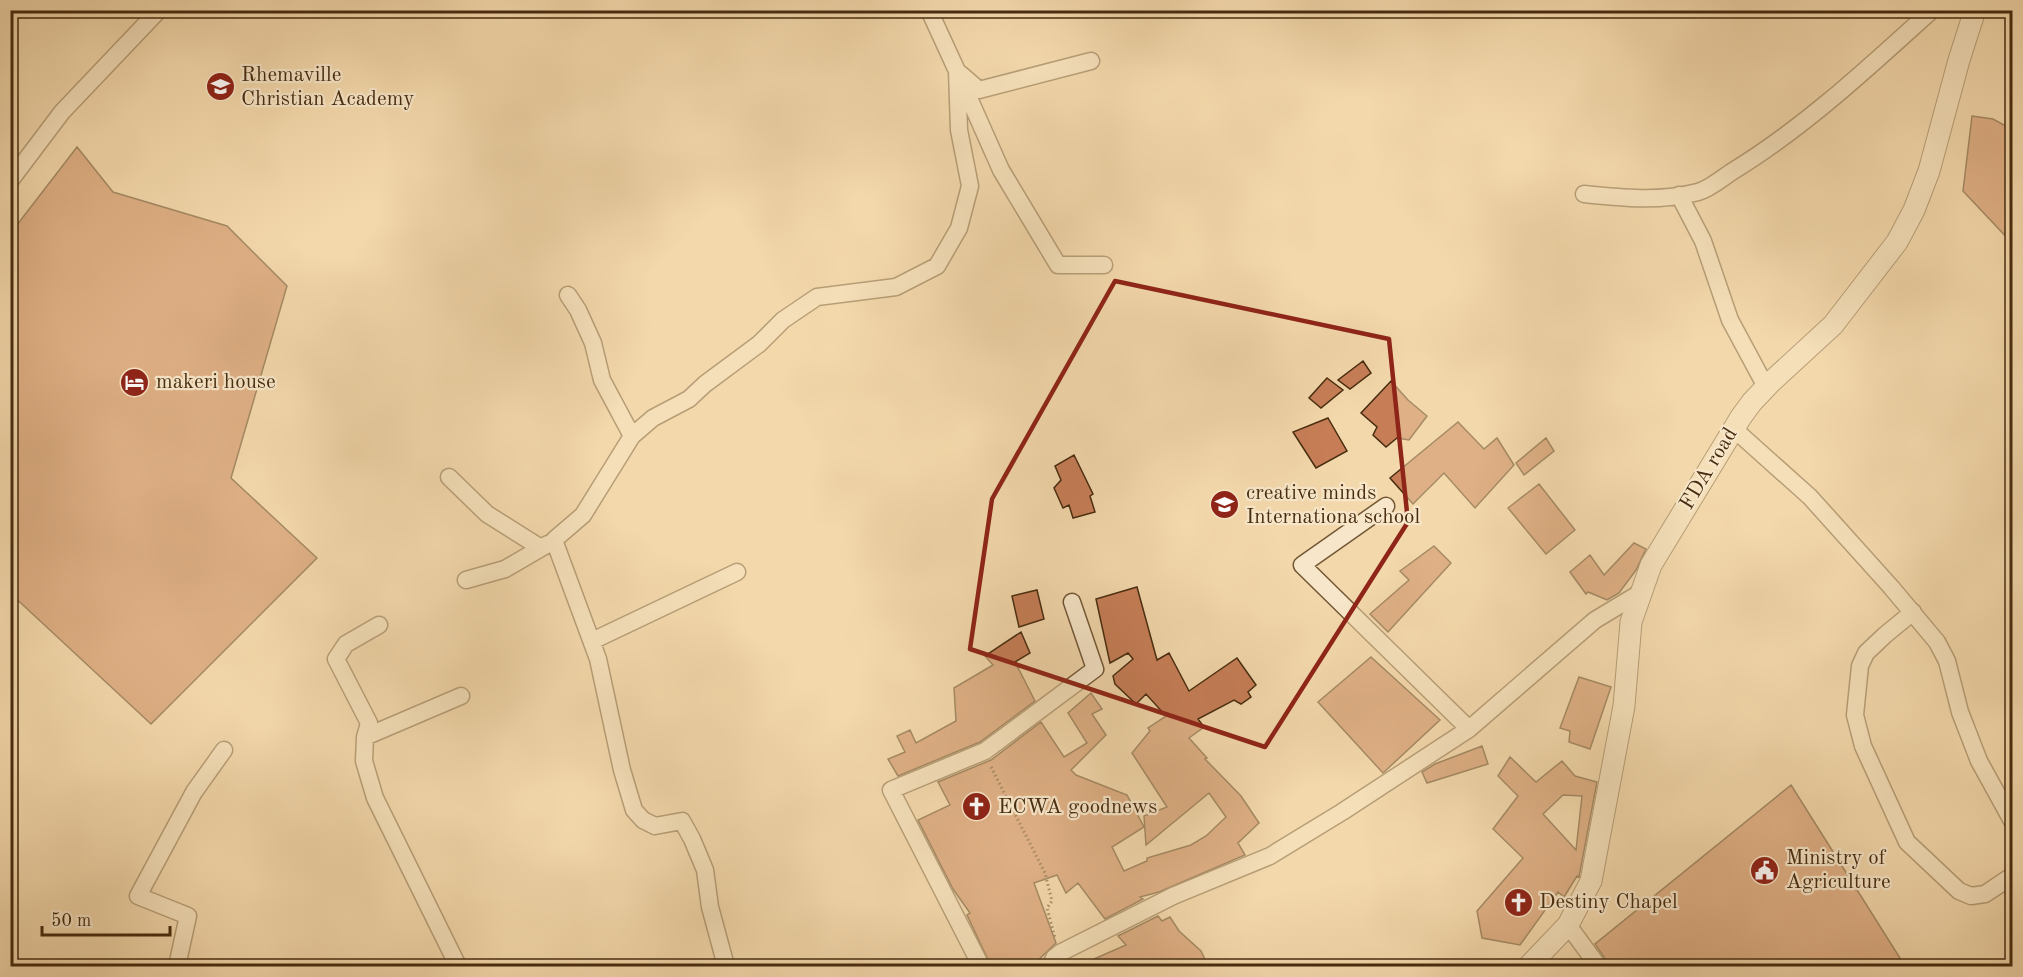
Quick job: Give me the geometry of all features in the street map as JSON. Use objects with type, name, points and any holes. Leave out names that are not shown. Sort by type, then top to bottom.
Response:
[{"type":"street","points":[[13,171],[62,112],[159,10]]},
{"type":"street","points":[[929,10],[1001,170],[1058,265],[1104,266]]},
{"type":"street","points":[[1584,194],[1666,198],[1700,191],[1756,157],[1862,74],[1932,10]]},
{"type":"street","name":"FDA road","points":[[1529,966],[1568,925],[1591,880],[1624,706],[1631,622],[1651,565],[1752,402],[1833,325],[1897,242],[1914,210],[1929,171],[1975,10]]},
{"type":"street","points":[[957,71],[979,90],[1091,61]]},
{"type":"street","points":[[466,580],[505,569],[548,544],[583,515],[632,436],[653,418],[689,399],[705,384],[759,344],[783,320],[817,297],[896,287],[937,266],[958,228],[970,186],[959,130],[957,71]]},
{"type":"street","points":[[1679,195],[1703,241],[1730,320],[1766,387]]},
{"type":"street","points":[[568,295],[578,309],[593,343],[602,380],[632,436]]},
{"type":"street","points":[[1734,429],[1810,497],[1937,642],[1947,661],[1960,712],[1979,761],[2013,821]]},
{"type":"street","points":[[449,477],[487,514],[548,544],[592,640],[622,770],[634,810],[643,820],[656,826],[682,821],[705,870],[710,907],[726,966]]},
{"type":"street","points":[[1386,506],[1302,565],[1469,729]]},
{"type":"street","points":[[592,640],[737,572]]},
{"type":"street","points":[[1051,966],[1054,958],[1060,953],[1173,896],[1270,856],[1342,812],[1469,729],[1595,621],[1640,593]]},
{"type":"street","points":[[981,966],[891,790],[985,752],[1095,669],[1072,602]]},
{"type":"street","points":[[1913,612],[1885,634],[1866,653],[1860,666],[1855,715],[1863,746],[1907,842],[1959,891],[1971,896],[1985,894],[2013,876]]},
{"type":"street","points":[[379,625],[346,644],[336,659],[369,723],[365,737],[364,761],[375,798],[411,875],[458,966]]},
{"type":"street","points":[[365,737],[461,696]]},
{"type":"street","points":[[177,966],[188,916],[138,896],[194,792],[224,750]]},
{"type":"street","points":[[1568,925],[1599,966]]},
{"type":"path","points":[[985,752],[1046,873],[1052,901],[1047,908],[1057,945]]},
{"type":"highlighted area","points":[[1115,281],[1389,339],[1408,522],[1265,747],[970,649],[992,499]]},
{"type":"building","points":[[1972,116],[1993,119],[2013,130],[2013,244],[1963,191]]},
{"type":"building","name":"makeri house","points":[[77,147],[113,192],[227,226],[287,286],[231,478],[317,558],[151,724],[10,593],[10,234]]},
{"type":"building","points":[[1363,361],[1371,373],[1350,389],[1338,380]]},
{"type":"building","points":[[1327,378],[1343,390],[1321,408],[1309,398]]},
{"type":"building","points":[[1391,381],[1427,416],[1409,440],[1397,438],[1386,447],[1373,435],[1377,427],[1361,413]]},
{"type":"building","points":[[1328,418],[1347,451],[1316,468],[1293,432]]},
{"type":"building","points":[[1458,422],[1484,449],[1497,438],[1514,465],[1475,508],[1444,473],[1413,504],[1390,478]]},
{"type":"building","points":[[1546,438],[1554,451],[1524,475],[1516,463]]},
{"type":"building","points":[[1074,455],[1093,494],[1090,496],[1095,512],[1073,518],[1069,505],[1063,508],[1054,488],[1061,480],[1055,466]]},
{"type":"building","points":[[1539,484],[1575,530],[1546,554],[1508,508]]},
{"type":"building","points":[[1634,543],[1646,549],[1636,570],[1619,593],[1607,600],[1588,592],[1586,594],[1570,572],[1590,555],[1604,575]]},
{"type":"building","points":[[1434,546],[1451,563],[1388,632],[1370,614],[1409,580],[1400,571]]},
{"type":"building","points":[[1137,587],[1157,660],[1169,653],[1189,691],[1237,658],[1256,685],[1248,692],[1251,697],[1241,704],[1234,700],[1198,719],[1204,727],[1189,738],[1207,758],[1205,759],[1241,796],[1259,823],[1238,843],[1245,855],[1159,892],[1140,897],[1143,899],[1105,919],[1078,883],[1066,893],[1057,875],[1034,883],[1056,943],[1032,966],[991,966],[967,915],[970,913],[953,889],[918,820],[950,805],[938,782],[991,760],[1041,722],[1064,757],[1087,743],[1068,713],[1091,693],[1102,709],[1092,714],[1106,735],[1071,770],[1076,775],[1127,795],[1144,827],[1112,847],[1124,871],[1147,861],[1147,858],[1191,845],[1206,836],[1226,817],[1209,793],[1146,845],[1144,816],[1167,807],[1132,753],[1150,731],[1148,728],[1166,716],[1146,694],[1136,704],[1115,684],[1113,676],[1133,659],[1128,653],[1110,663],[1096,599]]},
{"type":"building","points":[[1037,590],[1044,619],[1019,627],[1012,596]]},
{"type":"building","points":[[1021,632],[1030,653],[1015,662],[1035,701],[980,742],[898,776],[888,759],[905,752],[897,736],[910,730],[916,743],[956,721],[954,688],[993,665],[985,656]]},
{"type":"building","points":[[1371,657],[1440,720],[1383,773],[1318,702]]},
{"type":"building","points":[[1579,677],[1611,687],[1590,749],[1569,742],[1570,731],[1560,728]]},
{"type":"building","points":[[1482,746],[1488,764],[1427,783],[1422,772],[1435,764]]},
{"type":"building","points":[[1510,757],[1536,782],[1562,761],[1575,776],[1597,782],[1579,877],[1577,876],[1564,897],[1558,892],[1520,945],[1482,938],[1477,911],[1523,858],[1493,829],[1518,796],[1498,776]],"holes":[[[1563,795],[1582,796],[1576,850],[1543,814]]]},
{"type":"building","name":"Ministry of Agriculture","points":[[1791,785],[1905,966],[1608,966],[1595,944]]},
{"type":"building","points":[[1158,916],[1162,921],[1170,917],[1179,931],[1201,951],[1208,966],[1078,966],[1126,945],[1118,936]]},
{"type":"place","name":"Rhemaville Christian Academy","points":[[220,87]]},
{"type":"place","name":"makeri house","points":[[135,382]]},
{"type":"place","name":"creative minds Internationa school","points":[[1225,505]]},
{"type":"place","name":"ECWA goodnews","points":[[977,807]]},
{"type":"place","name":"Ministry of Agriculture","points":[[1765,870]]},
{"type":"place","name":"Destiny Chapel","points":[[1518,902]]}]
